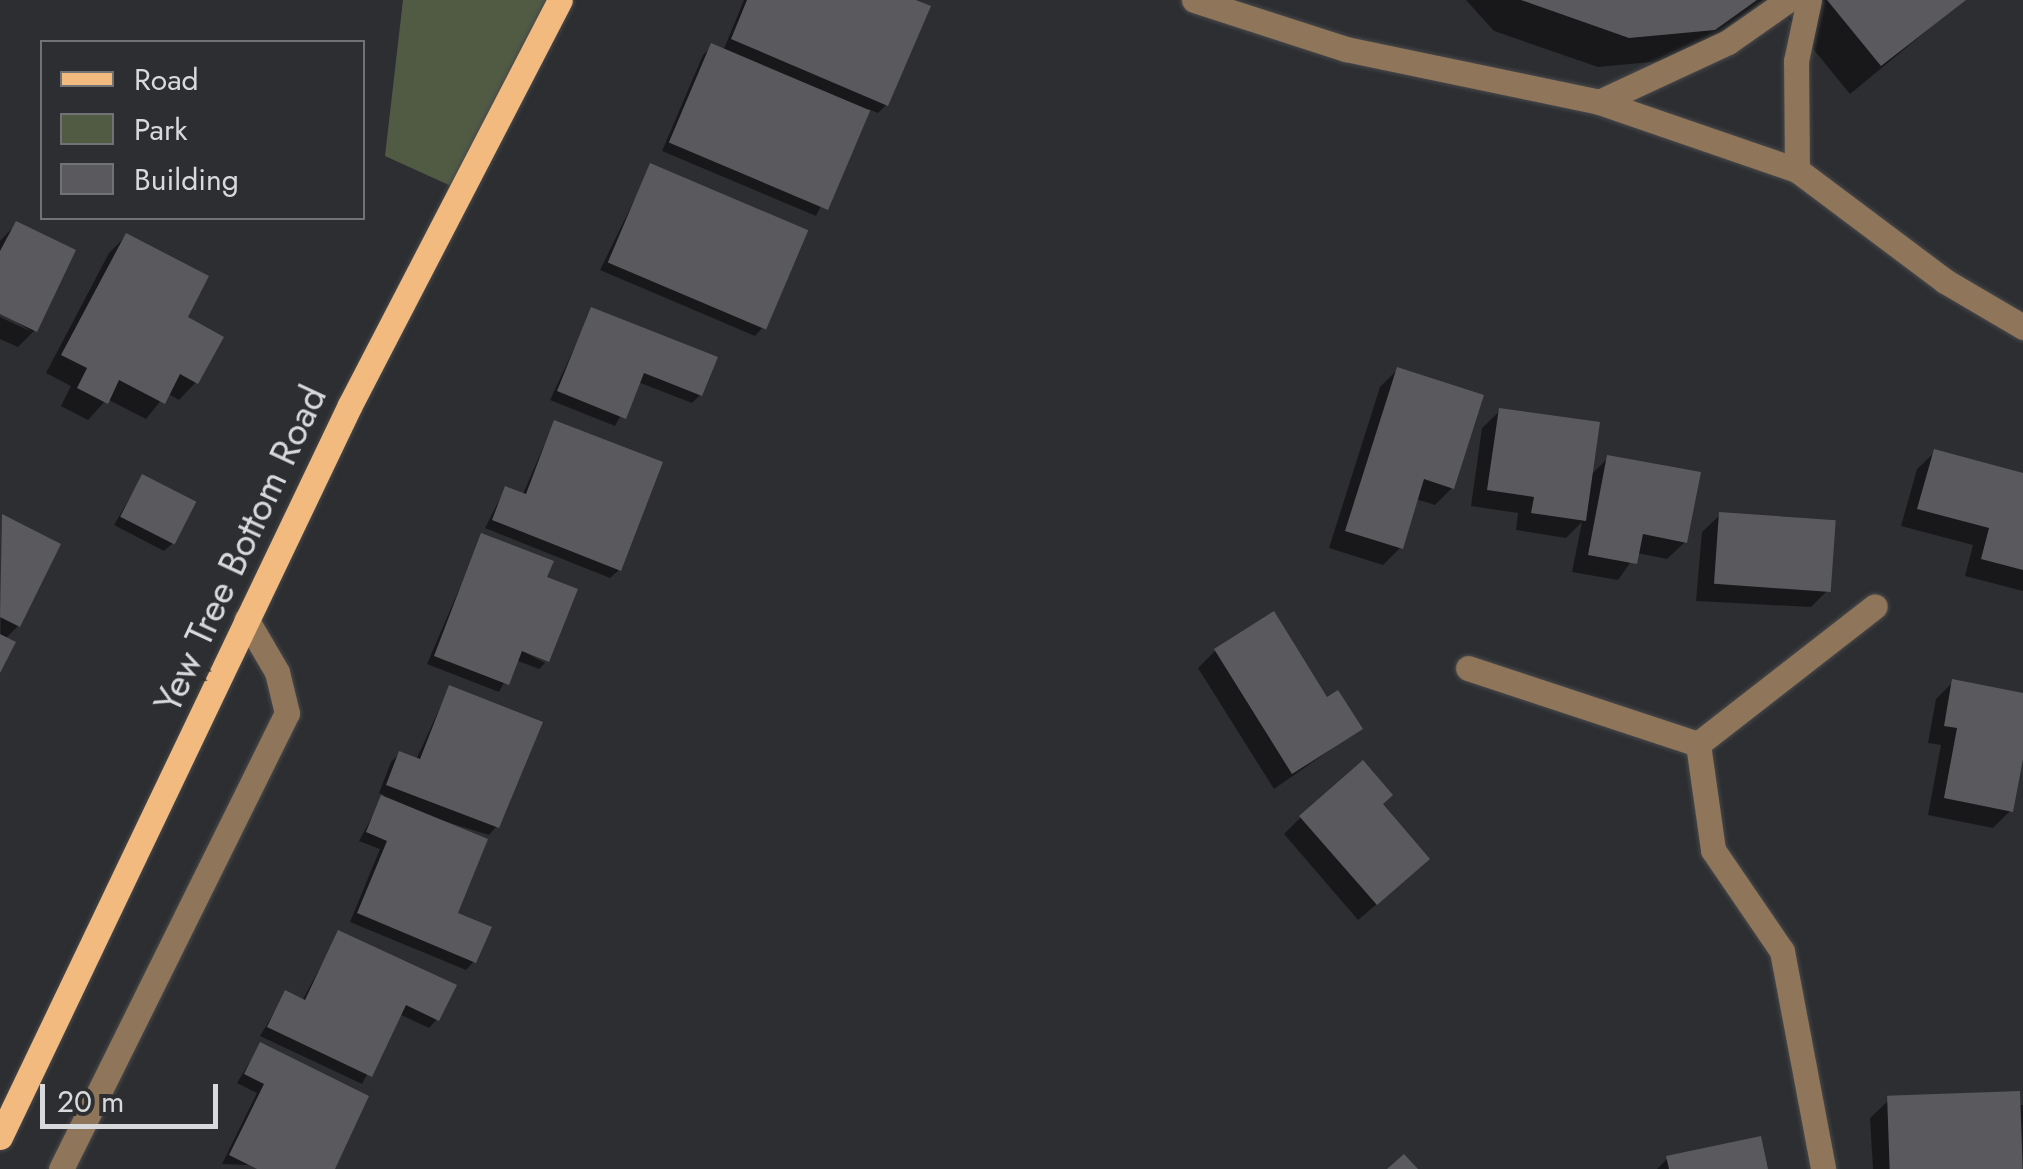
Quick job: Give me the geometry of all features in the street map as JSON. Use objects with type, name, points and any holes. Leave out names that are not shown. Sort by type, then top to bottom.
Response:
[{"type":"main road","name":"Yew Tree Bottom Road","points":[[0,1137],[246,619],[560,0]]},
{"type":"street","points":[[1194,0],[1346,49],[1599,102],[1797,170],[1946,282],[2023,327]]},
{"type":"street","points":[[1599,102],[1728,42],[1788,0]]},
{"type":"street","points":[[1797,170],[1796,62],[1809,0]]},
{"type":"street","points":[[1698,744],[1875,606]]},
{"type":"street","points":[[61,1169],[287,714],[277,672],[246,619]]},
{"type":"street","points":[[1468,668],[1698,744]]},
{"type":"street","points":[[1698,744],[1712,850],[1782,951],[1823,1169]]},
{"type":"green space","points":[[403,0],[560,0],[462,191],[385,156]]},
{"type":"building","points":[[747,0],[916,0],[931,6],[888,106],[731,39]]},
{"type":"building","points":[[1521,0],[1757,0],[1715,30],[1629,38]]},
{"type":"building","points":[[1827,0],[1966,0],[1881,66]]},
{"type":"building","points":[[711,43],[870,111],[828,210],[669,142]]},
{"type":"building","points":[[650,163],[808,230],[766,330],[608,262]]},
{"type":"building","points":[[16,221],[76,250],[37,332],[0,314],[0,251]]},
{"type":"building","points":[[126,233],[209,276],[188,317],[224,337],[198,384],[180,374],[165,404],[119,380],[108,404],[77,388],[87,368],[61,355]]},
{"type":"building","points":[[591,307],[718,357],[702,396],[644,373],[626,419],[557,391]]},
{"type":"building","points":[[1397,367],[1484,395],[1454,489],[1424,479],[1403,549],[1345,531]]},
{"type":"building","points":[[1499,408],[1600,422],[1586,521],[1531,513],[1534,497],[1487,490]]},
{"type":"building","points":[[554,420],[663,462],[621,571],[492,520],[505,486],[526,494]]},
{"type":"building","points":[[1934,449],[2023,473],[2023,570],[1981,559],[1989,528],[1917,509]]},
{"type":"building","points":[[1607,455],[1701,472],[1687,543],[1643,534],[1637,564],[1588,555]]},
{"type":"building","points":[[142,474],[196,502],[175,544],[120,517]]},
{"type":"building","points":[[1719,512],[1836,520],[1831,592],[1714,584]]},
{"type":"building","points":[[2,514],[61,544],[20,627],[0,617]]},
{"type":"building","points":[[481,533],[554,561],[547,577],[578,589],[549,662],[522,651],[509,685],[434,656]]},
{"type":"building","points":[[1274,611],[1327,697],[1338,690],[1363,729],[1292,774],[1214,649]]},
{"type":"building","points":[[0,634],[16,642],[0,673]]},
{"type":"building","points":[[1952,679],[2023,693],[2023,759],[2013,812],[1944,798],[1957,728],[1944,726]]},
{"type":"building","points":[[449,685],[543,722],[499,828],[386,785],[399,751],[420,759]]},
{"type":"building","points":[[1363,760],[1393,795],[1383,804],[1430,859],[1377,905],[1299,816]]},
{"type":"building","points":[[381,795],[488,839],[458,913],[492,927],[476,963],[357,913],[387,841],[366,832]]},
{"type":"building","points":[[338,930],[457,985],[439,1021],[406,1005],[372,1077],[267,1027],[285,990],[305,1000]]},
{"type":"building","points":[[260,1042],[369,1096],[335,1169],[257,1169],[229,1155],[264,1084],[244,1074]]},
{"type":"building","points":[[2020,1091],[2023,1169],[1890,1169],[1887,1096]]},
{"type":"building","points":[[1761,1136],[1768,1169],[1669,1169],[1666,1156]]},
{"type":"building","points":[[1404,1154],[1418,1169],[1387,1169]]}]
